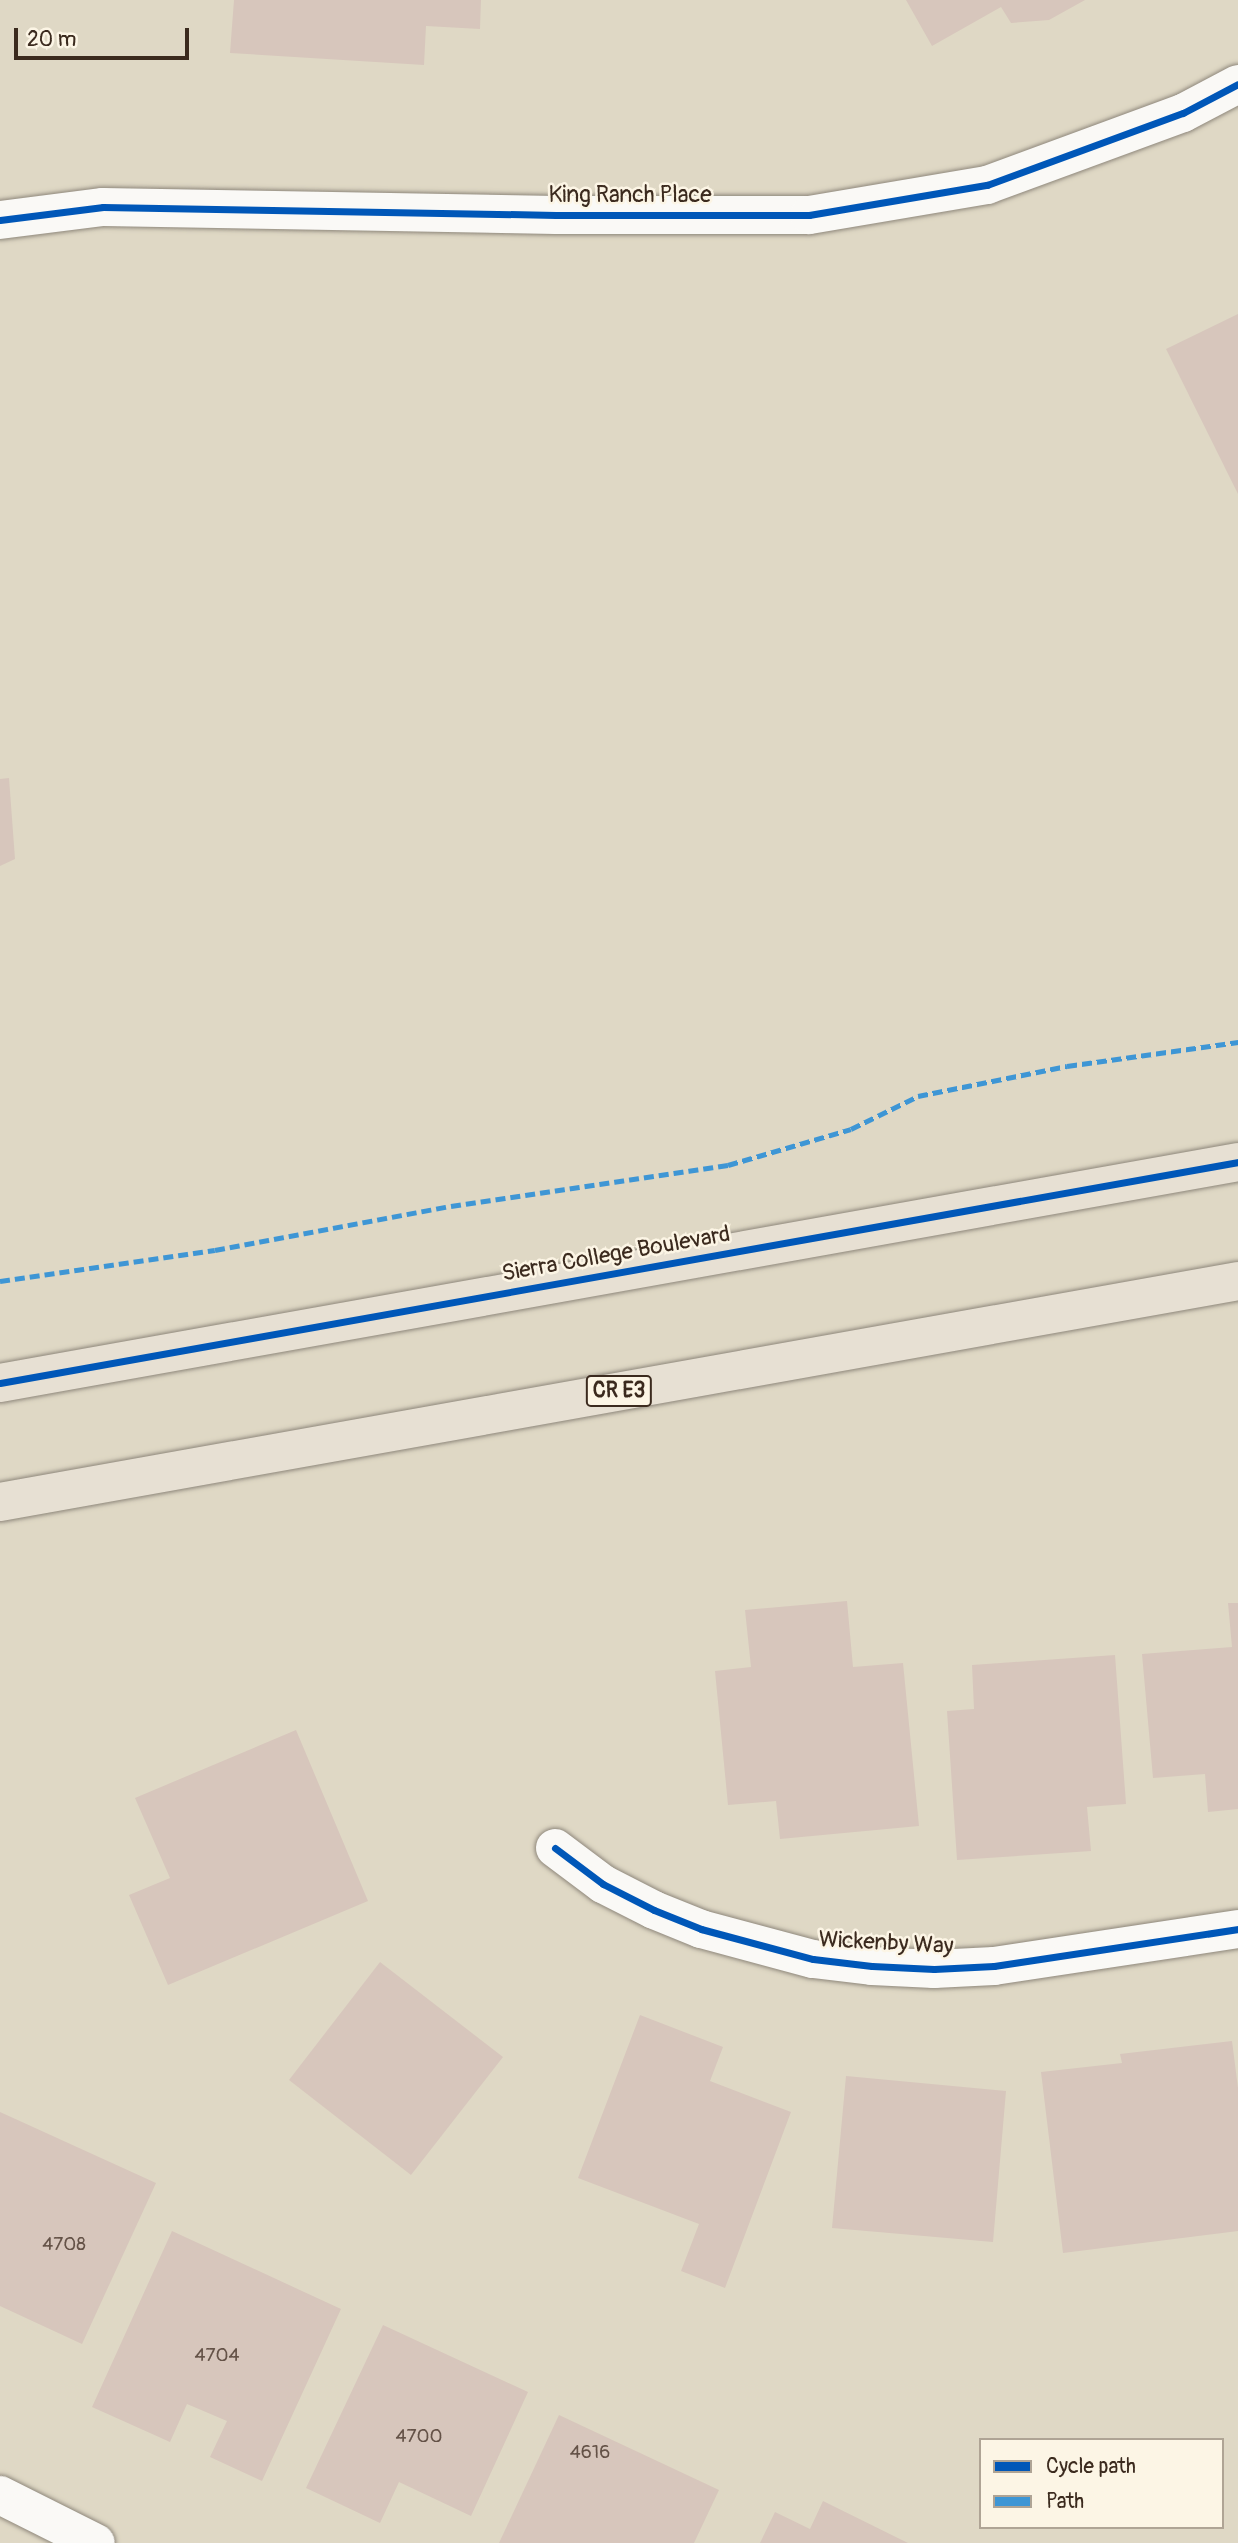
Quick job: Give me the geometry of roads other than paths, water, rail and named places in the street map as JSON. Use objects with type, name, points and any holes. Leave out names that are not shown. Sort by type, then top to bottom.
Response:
[{"type":"main road","name":"Sierra College Boulevard","points":[[0,1383],[1238,1162]]},
{"type":"main road","name":"CR E3","points":[[0,1502],[1238,1281]]},
{"type":"street","name":"King Ranch Place","points":[[0,219],[103,207],[556,215],[809,215],[987,185],[1183,113],[1238,84]]},
{"type":"street","name":"Wickenby Way","points":[[555,1848],[603,1884],[654,1910],[759,1947],[836,1962],[934,1969],[994,1966],[1238,1929]]},
{"type":"street","points":[[0,2495],[96,2543]]}]
